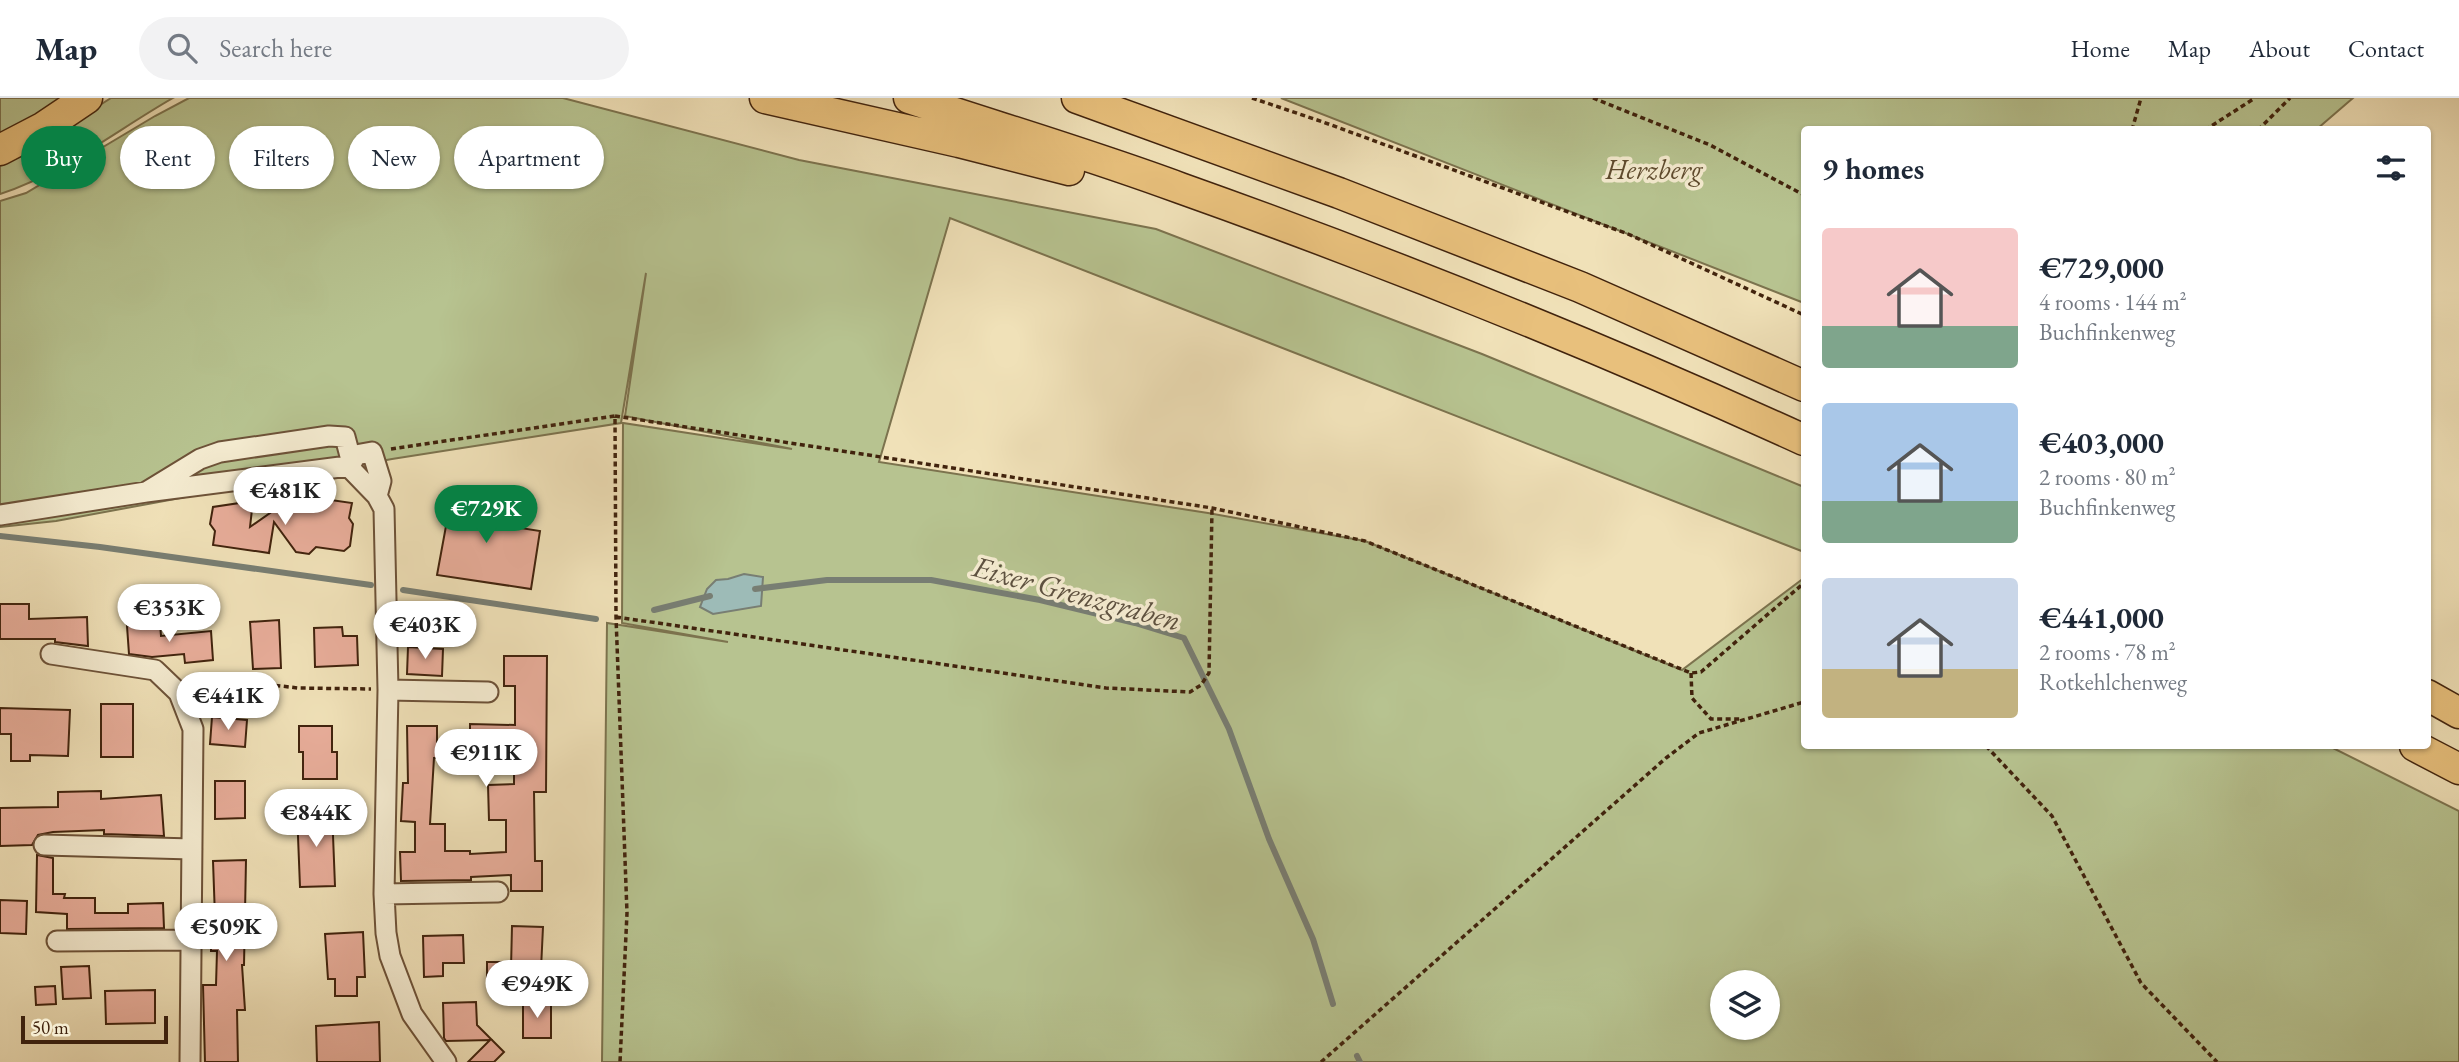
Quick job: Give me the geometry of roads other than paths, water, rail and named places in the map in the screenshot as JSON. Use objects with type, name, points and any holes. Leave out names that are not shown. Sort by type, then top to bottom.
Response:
[{"type":"highway","points":[[0,150],[44,127],[87,98]]},
{"type":"highway","points":[[765,98],[1072,171],[1177,186]]},
{"type":"highway","points":[[909,98],[1177,186],[1336,245],[1707,396],[1801,439]]},
{"type":"highway","points":[[1077,98],[1339,193],[1580,287],[1801,385]]},
{"type":"highway","points":[[2431,697],[2459,713]]},
{"type":"highway","points":[[2421,749],[2459,769]]},
{"type":"street","points":[[146,492],[200,459],[220,452],[329,436],[345,437],[349,461],[384,509],[388,690],[384,894],[390,956],[412,1014],[446,1062]]},
{"type":"street","points":[[0,515],[349,461],[372,452],[381,481],[377,496]]},
{"type":"street","points":[[51,654],[155,670],[179,693],[193,729],[190,1062]]},
{"type":"street","points":[[388,690],[488,692]]},
{"type":"street","points":[[44,845],[192,849]]},
{"type":"street","points":[[384,894],[498,892]]},
{"type":"street","points":[[57,941],[191,940]]},
{"type":"water","points":[[744,574],[763,577],[761,606],[713,614],[700,607],[707,589],[716,580]]},
{"type":"waterway","name":"Eixer Grenzgraben","points":[[0,536],[100,547],[371,585]]},
{"type":"waterway","name":"Eixer Grenzgraben","points":[[755,589],[827,580],[931,580],[1040,600],[1184,638],[1229,729],[1269,839],[1313,939],[1333,1004]]},
{"type":"waterway","name":"Eixer Grenzgraben","points":[[403,590],[596,619]]},
{"type":"waterway","name":"Eixer Grenzgraben","points":[[654,610],[710,596]]},
{"type":"waterway","name":"Eixer Grenzgraben","points":[[1357,1056],[1360,1062]]},
{"type":"park label","name":"Herzberg","points":[[1654,169]]}]
